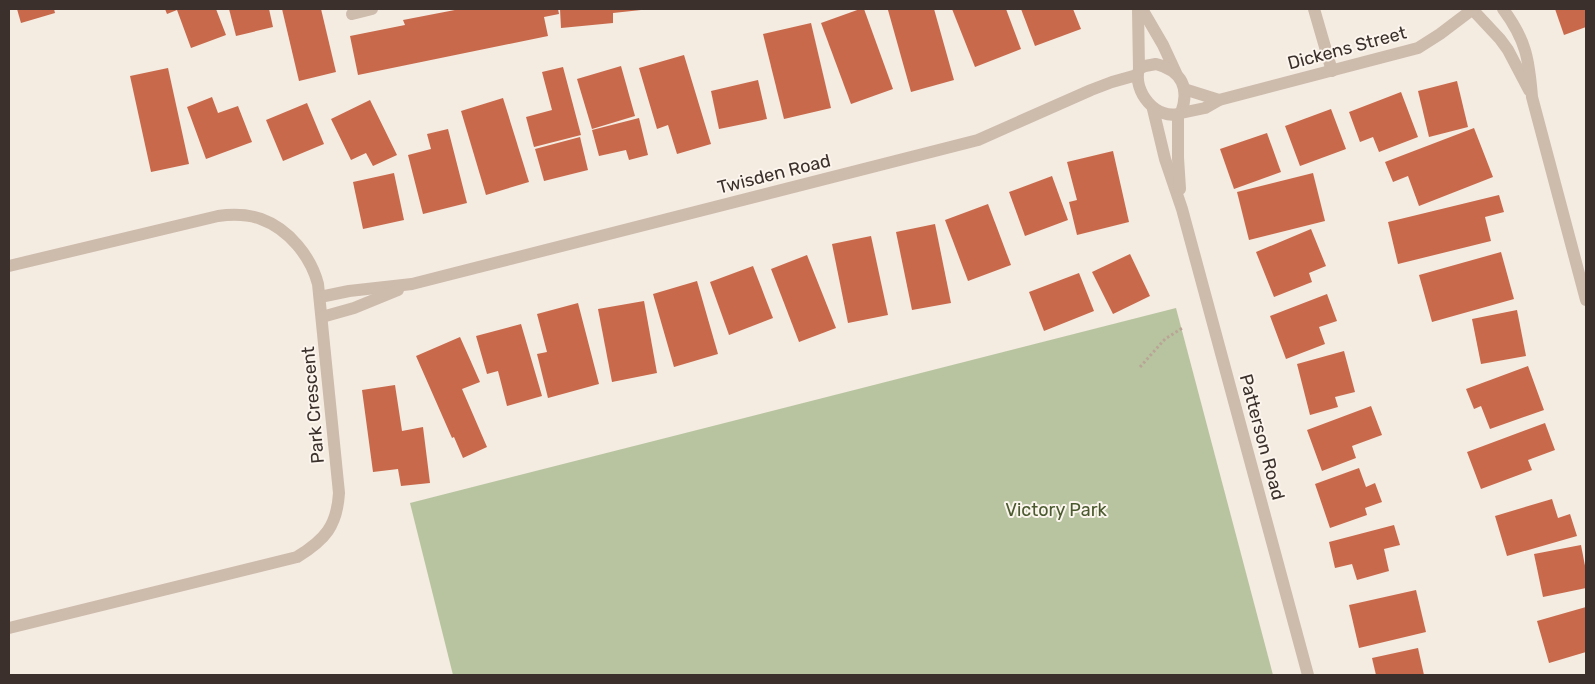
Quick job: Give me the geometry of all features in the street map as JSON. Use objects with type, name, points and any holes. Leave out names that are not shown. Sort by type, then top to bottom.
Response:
[{"type":"street","points":[[352,14],[372,9]]},
{"type":"street","points":[[1140,9],[1163,45],[1184,88],[1185,102],[1179,114],[1166,113],[1153,108],[1139,88],[1140,9]]},
{"type":"street","points":[[1314,9],[1332,71]]},
{"type":"street","points":[[1473,9],[1512,55],[1532,97]]},
{"type":"street","name":"Dickens Street","points":[[1179,114],[1205,108],[1219,100],[1418,48],[1473,9]]},
{"type":"street","points":[[1503,9],[1516,26],[1524,45],[1529,63],[1532,97],[1586,300]]},
{"type":"street","points":[[1138,72],[1145,66],[1156,64],[1169,67],[1176,73]]},
{"type":"street","name":"Twisden Road","points":[[320,297],[349,291],[412,284],[978,140],[1091,90],[1138,72]]},
{"type":"street","points":[[1184,88],[1219,100]]},
{"type":"street","name":"Patterson Road","points":[[1153,108],[1165,159],[1182,208],[1308,675]]},
{"type":"street","name":"Patterson Road","points":[[1179,114],[1178,158],[1182,208]]},
{"type":"street","name":"Park Crescent","points":[[9,266],[203,218],[230,215],[248,216],[263,220],[276,227],[295,242],[315,270],[320,297],[339,493],[336,516],[332,526],[312,548],[298,557],[9,628]]},
{"type":"street","name":"Twisden Road","points":[[322,317],[354,308],[412,284]]},
{"type":"path","points":[[1140,367],[1165,339],[1184,327]]},
{"type":"green space","name":"Victory Park","points":[[1176,308],[1273,675],[453,675],[410,503]]},
{"type":"building","points":[[17,9],[54,9],[55,13],[21,23]]},
{"type":"building","points":[[165,9],[216,9],[226,35],[191,48],[177,10],[167,14]]},
{"type":"building","points":[[229,9],[269,9],[273,27],[236,36]]},
{"type":"building","points":[[282,9],[321,9],[336,72],[299,81]]},
{"type":"building","points":[[460,9],[558,9],[559,14],[544,17],[548,36],[358,75],[350,36],[405,25],[403,20]]},
{"type":"building","points":[[560,9],[641,10],[613,13],[613,23],[561,28]]},
{"type":"building","points":[[864,9],[893,89],[851,104],[821,23]]},
{"type":"building","points":[[934,9],[954,80],[911,92],[888,10]]},
{"type":"building","points":[[952,9],[1006,9],[1021,49],[975,67]]},
{"type":"building","points":[[1021,9],[1073,9],[1081,29],[1035,46]]},
{"type":"building","points":[[1555,9],[1586,9],[1586,27],[1564,35]]},
{"type":"building","points":[[811,23],[831,108],[784,119],[763,34]]},
{"type":"building","points":[[684,55],[711,144],[677,154],[668,125],[657,129],[639,68]]},
{"type":"building","points":[[621,66],[635,116],[592,129],[577,79]]},
{"type":"building","points":[[563,67],[581,135],[534,147],[526,117],[552,110],[542,72]]},
{"type":"building","points":[[168,68],[189,164],[151,172],[130,76]]},
{"type":"building","points":[[758,80],[767,119],[719,129],[711,91]]},
{"type":"building","points":[[1457,81],[1468,127],[1429,137],[1418,91]]},
{"type":"building","points":[[1401,92],[1418,137],[1379,152],[1373,137],[1360,142],[1349,112]]},
{"type":"building","points":[[212,97],[218,113],[238,106],[252,142],[206,159],[187,107]]},
{"type":"building","points":[[503,98],[529,182],[486,195],[461,111]]},
{"type":"building","points":[[370,100],[397,155],[373,166],[366,153],[351,160],[331,119]]},
{"type":"building","points":[[307,103],[324,144],[283,161],[266,120]]},
{"type":"building","points":[[1331,109],[1346,149],[1300,166],[1285,126]]},
{"type":"building","points":[[639,118],[648,155],[629,160],[626,150],[599,156],[592,130]]},
{"type":"building","points":[[1474,128],[1493,177],[1419,206],[1408,176],[1393,182],[1385,162]]},
{"type":"building","points":[[448,129],[467,203],[423,214],[408,155],[431,149],[427,134]]},
{"type":"building","points":[[1267,133],[1281,172],[1234,189],[1220,149]]},
{"type":"building","points":[[580,137],[588,170],[544,181],[535,149]]},
{"type":"building","points":[[1113,151],[1129,222],[1077,235],[1069,202],[1077,200],[1067,162]]},
{"type":"building","points":[[394,173],[404,220],[363,229],[353,182]]},
{"type":"building","points":[[1313,173],[1325,221],[1249,240],[1237,192]]},
{"type":"building","points":[[1052,176],[1068,220],[1025,236],[1009,192]]},
{"type":"building","points":[[1499,195],[1504,212],[1485,217],[1491,241],[1398,264],[1388,222]]},
{"type":"building","points":[[988,204],[1011,265],[968,281],[945,220]]},
{"type":"building","points":[[935,224],[951,303],[912,310],[896,232]]},
{"type":"building","points":[[1311,229],[1326,266],[1309,273],[1312,282],[1274,297],[1256,252]]},
{"type":"building","points":[[871,236],[888,315],[848,323],[832,244]]},
{"type":"building","points":[[1501,252],[1514,299],[1432,322],[1419,275]]},
{"type":"building","points":[[1130,254],[1150,296],[1113,314],[1092,272]]},
{"type":"building","points":[[807,255],[836,328],[799,342],[771,269]]},
{"type":"building","points":[[753,266],[773,318],[729,335],[710,282]]},
{"type":"building","points":[[1079,273],[1094,311],[1044,331],[1029,292]]},
{"type":"building","points":[[697,281],[718,354],[674,367],[653,294]]},
{"type":"building","points":[[1327,294],[1337,321],[1319,327],[1325,344],[1286,359],[1270,316]]},
{"type":"building","points":[[644,301],[657,373],[612,382],[598,309]]},
{"type":"building","points":[[578,303],[599,384],[548,398],[537,354],[547,352],[537,314]]},
{"type":"building","points":[[1517,310],[1526,356],[1481,364],[1472,319]]},
{"type":"building","points":[[521,324],[542,396],[507,406],[498,371],[487,374],[476,336]]},
{"type":"building","points":[[460,337],[480,382],[462,389],[487,447],[463,458],[454,437],[452,438],[416,356]]},
{"type":"building","points":[[1344,351],[1355,392],[1335,397],[1338,407],[1310,415],[1297,364]]},
{"type":"building","points":[[1528,366],[1544,410],[1490,429],[1481,406],[1474,409],[1466,389]]},
{"type":"building","points":[[395,385],[402,431],[423,427],[430,483],[401,486],[398,469],[373,472],[362,390]]},
{"type":"building","points":[[1371,406],[1382,435],[1352,446],[1356,458],[1322,471],[1307,430]]},
{"type":"building","points":[[1545,423],[1555,450],[1528,460],[1532,470],[1481,489],[1467,452]]},
{"type":"building","points":[[1359,468],[1366,487],[1375,483],[1382,502],[1365,508],[1367,515],[1330,528],[1315,484]]},
{"type":"building","points":[[1552,499],[1558,518],[1570,514],[1577,536],[1507,556],[1495,516]]},
{"type":"building","points":[[1394,525],[1400,545],[1384,549],[1389,571],[1357,580],[1352,564],[1335,568],[1329,542]]},
{"type":"building","points":[[1581,545],[1586,571],[1586,588],[1543,597],[1534,554]]},
{"type":"building","points":[[1416,590],[1426,632],[1359,648],[1349,605]]},
{"type":"building","points":[[1586,607],[1586,652],[1549,663],[1537,621]]},
{"type":"building","points":[[1418,648],[1424,675],[1376,675],[1372,658]]}]
